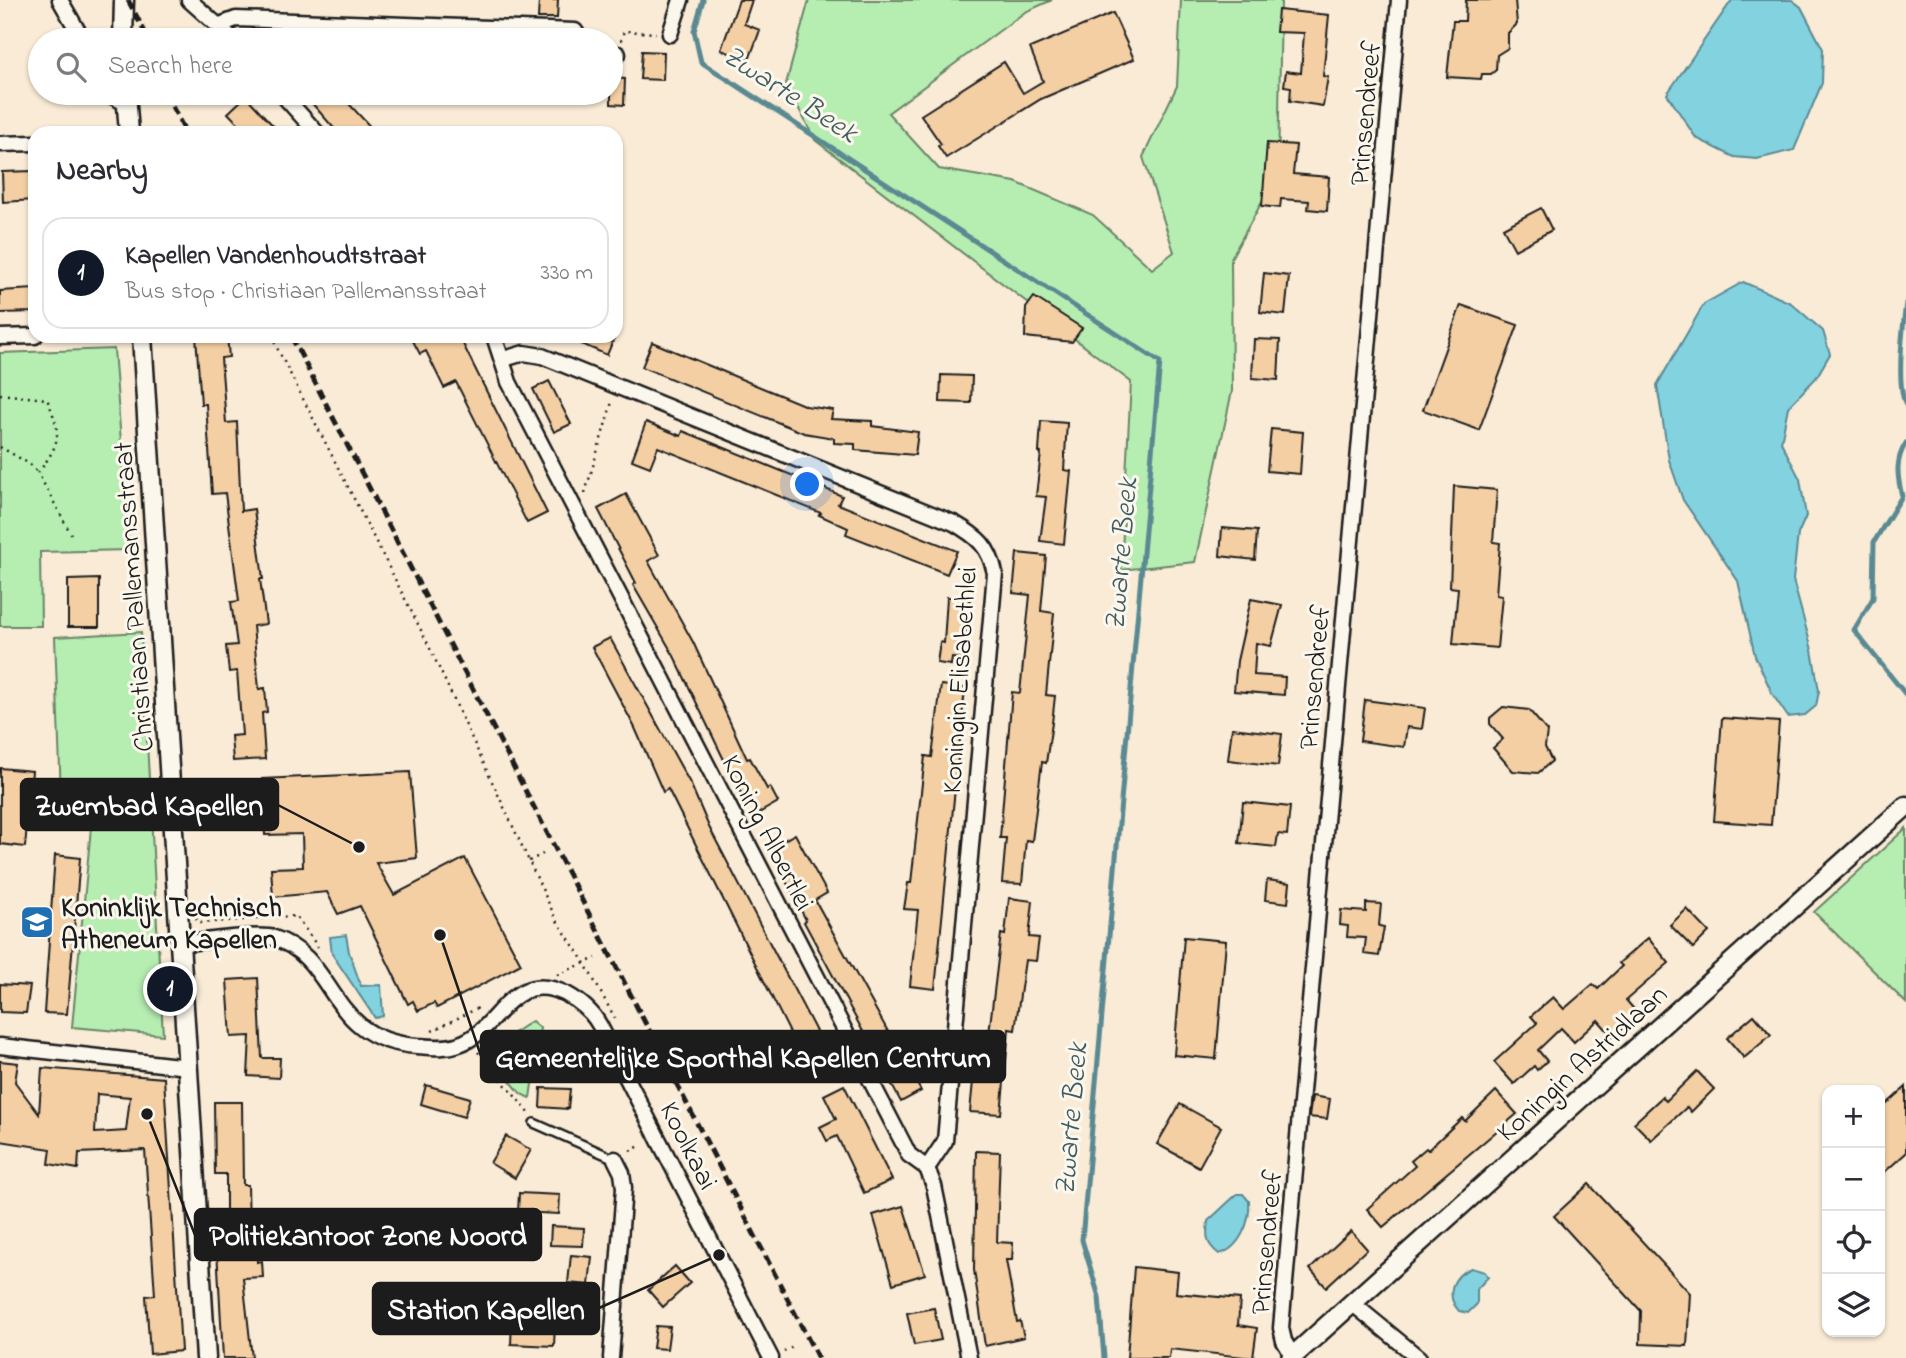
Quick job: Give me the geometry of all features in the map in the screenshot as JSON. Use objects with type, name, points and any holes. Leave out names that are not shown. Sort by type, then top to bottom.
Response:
[{"type":"street","points":[[60,0],[76,28]]},
{"type":"street","points":[[123,28],[124,0]]},
{"type":"street","points":[[189,0],[223,28]]},
{"type":"street","points":[[670,34],[681,0]]},
{"type":"street","name":"Prinsendreef","points":[[1292,1357],[1284,1341],[1283,1314],[1399,0]]},
{"type":"street","points":[[220,25],[236,19],[490,28]]},
{"type":"street","points":[[127,105],[128,126]]},
{"type":"street","points":[[292,105],[311,126]]},
{"type":"street","points":[[0,144],[28,143]]},
{"type":"street","points":[[0,337],[28,336]]},
{"type":"street","name":"Christiaan Pallemansstraat","points":[[142,343],[206,1358]]},
{"type":"street","name":"Koning Albertlei","points":[[497,343],[509,382],[909,1155],[927,1168]]},
{"type":"street","name":"Koningin Elisabethlei","points":[[504,359],[524,353],[542,356],[954,523],[980,538],[990,552],[995,573],[946,1141],[927,1168]]},
{"type":"street","name":"Koningin Astridlaan","points":[[1292,1357],[1906,806]]},
{"type":"street","points":[[179,944],[273,937],[308,959],[359,1028],[407,1045],[436,1047],[468,1040]]},
{"type":"street","name":"Koolkaai","points":[[468,1040],[511,998],[526,990],[544,988],[574,998],[593,1014],[771,1358]]},
{"type":"street","points":[[0,1046],[188,1067]]},
{"type":"street","points":[[611,1358],[624,1188],[622,1173],[615,1159]]},
{"type":"street","points":[[927,1168],[953,1272],[969,1358]]},
{"type":"street","points":[[1352,1303],[1419,1358]]},
{"type":"lane","points":[[534,1123],[615,1159]]},
{"type":"path","points":[[623,34],[624,31],[670,34]]},
{"type":"path","points":[[275,343],[427,642],[556,919]]},
{"type":"path","points":[[580,520],[590,469],[617,388]]},
{"type":"path","points":[[0,394],[47,399],[59,427],[56,449],[38,473]]},
{"type":"path","points":[[0,447],[30,464],[38,473],[71,534]]},
{"type":"path","points":[[529,861],[542,854]]},
{"type":"path","points":[[178,912],[193,914],[199,923],[296,916],[319,948]]},
{"type":"path","points":[[552,978],[596,958]]},
{"type":"path","points":[[430,1032],[483,1005]]},
{"type":"path","points":[[468,1040],[531,1114],[534,1123]]},
{"type":"path","points":[[615,1159],[659,1137]]},
{"type":"path","points":[[688,1153],[694,1150]]},
{"type":"path","points":[[790,1348],[796,1345]]},
{"type":"green space","points":[[809,0],[1052,0],[1025,12],[888,113],[939,169],[1015,182],[1093,215],[1152,269],[1174,252],[1143,157],[1177,86],[1181,0],[1281,0],[1278,173],[1231,258],[1232,391],[1195,562],[1121,570],[1131,382],[815,140],[786,84]]},
{"type":"green space","points":[[114,349],[129,550],[40,552],[41,626],[0,626],[0,353]]},
{"type":"green space","points":[[141,632],[163,1035],[72,1027],[92,817],[61,795],[55,637]]},
{"type":"green space","points":[[1906,828],[1906,1003],[1814,912]]},
{"type":"green space","points":[[532,1021],[540,1028],[530,1098],[521,1094],[491,1057],[492,1047]]},
{"type":"water","points":[[1732,0],[1792,0],[1801,7],[1823,49],[1822,83],[1794,150],[1757,159],[1734,157],[1696,138],[1667,94]]},
{"type":"water","points":[[1743,282],[1791,303],[1823,331],[1830,354],[1816,378],[1788,407],[1781,442],[1800,479],[1806,516],[1798,534],[1793,580],[1812,650],[1819,691],[1816,706],[1805,715],[1788,717],[1773,695],[1755,656],[1738,581],[1683,500],[1669,460],[1657,385],[1704,304]]},
{"type":"water","points":[[346,935],[361,986],[381,985],[383,1016],[375,1018],[332,954],[330,937]]},
{"type":"water","points":[[1237,1194],[1243,1194],[1249,1201],[1246,1225],[1233,1246],[1219,1254],[1208,1240],[1208,1221]]},
{"type":"water","points":[[1471,1268],[1485,1272],[1488,1277],[1477,1289],[1477,1304],[1468,1313],[1459,1311],[1451,1293],[1459,1276]]},
{"type":"building","points":[[539,0],[558,0],[557,18],[538,18]]},
{"type":"building","points":[[739,0],[752,0],[744,24],[760,30],[749,60],[721,50]]},
{"type":"building","points":[[1466,0],[1515,0],[1517,24],[1508,33],[1508,48],[1497,55],[1496,70],[1491,74],[1482,74],[1481,79],[1447,77],[1453,21],[1465,21]]},
{"type":"building","points":[[1278,10],[1329,15],[1323,76],[1328,77],[1323,106],[1290,101],[1291,87],[1284,86],[1286,71],[1301,73],[1304,33],[1276,32]]},
{"type":"building","points":[[1113,13],[1134,59],[1041,99],[946,158],[938,146],[941,144],[921,115],[1004,62],[1023,93],[1043,81],[1030,48]]},
{"type":"building","points":[[642,51],[664,52],[663,80],[640,79]]},
{"type":"building","points":[[623,79],[625,79],[623,105]]},
{"type":"building","points":[[236,105],[254,105],[274,126],[240,126],[228,113]]},
{"type":"building","points":[[314,105],[350,105],[370,126],[332,126]]},
{"type":"building","points":[[1267,143],[1296,145],[1293,174],[1329,177],[1327,211],[1308,209],[1309,201],[1281,199],[1280,208],[1262,206]]},
{"type":"building","points":[[28,171],[28,200],[3,202],[2,172]]},
{"type":"building","points":[[1541,208],[1552,230],[1515,250],[1503,228]]},
{"type":"building","points":[[1264,273],[1289,276],[1285,315],[1260,312]]},
{"type":"building","points":[[28,289],[28,312],[0,313],[0,291]]},
{"type":"building","points":[[1034,297],[1082,328],[1072,342],[1025,337],[1026,308]]},
{"type":"building","points":[[1461,305],[1518,325],[1479,430],[1423,410]]},
{"type":"building","points":[[1254,339],[1280,340],[1278,380],[1252,378]]},
{"type":"building","points":[[652,342],[806,406],[833,410],[831,419],[872,421],[872,426],[918,432],[915,455],[855,450],[855,444],[834,443],[834,438],[804,433],[642,367]]},
{"type":"building","points":[[197,343],[228,343],[229,357],[221,358],[226,423],[237,422],[241,511],[254,509],[263,579],[260,579],[266,624],[253,626],[259,689],[265,688],[267,712],[262,713],[265,759],[233,761],[231,736],[242,735],[237,671],[229,672],[226,646],[237,645],[231,602],[239,601],[225,493],[212,494],[206,404],[201,404]]},
{"type":"building","points":[[414,343],[462,343],[547,513],[527,523],[456,382],[444,388],[426,351],[420,354]]},
{"type":"building","points":[[579,343],[612,343],[607,355]]},
{"type":"building","points":[[941,375],[972,376],[971,403],[940,402]]},
{"type":"building","points":[[549,381],[571,424],[554,432],[533,389]]},
{"type":"building","points":[[1041,421],[1067,423],[1064,470],[1071,471],[1064,544],[1040,541],[1046,497],[1036,496],[1041,453]]},
{"type":"building","points":[[646,422],[681,436],[683,431],[821,487],[842,496],[838,504],[957,551],[947,574],[846,534],[848,528],[819,515],[821,513],[658,447],[650,467],[632,460]]},
{"type":"building","points":[[1271,429],[1303,432],[1300,474],[1267,471]]},
{"type":"building","points":[[1454,486],[1497,490],[1493,542],[1500,543],[1496,595],[1502,596],[1497,648],[1453,644],[1458,588],[1450,587]]},
{"type":"building","points":[[626,494],[659,555],[648,561],[693,642],[747,759],[750,758],[767,789],[770,787],[778,802],[759,813],[748,794],[743,797],[674,656],[633,585],[636,583],[598,509]]},
{"type":"building","points":[[1222,528],[1257,531],[1255,560],[1220,556]]},
{"type":"building","points":[[1017,553],[1046,556],[1041,611],[1054,613],[1046,695],[1055,696],[1052,723],[1046,763],[1042,762],[1032,841],[1026,840],[1022,884],[1002,883],[1006,838],[1000,838],[1012,692],[1020,693],[1030,595],[1013,593]]},
{"type":"building","points":[[99,579],[99,627],[68,627],[68,580]]},
{"type":"building","points":[[947,597],[970,599],[963,659],[952,658],[951,665],[937,663],[940,642],[944,643]]},
{"type":"building","points":[[1251,599],[1282,605],[1271,646],[1256,643],[1254,675],[1285,677],[1284,695],[1234,691],[1237,661]]},
{"type":"building","points":[[610,638],[691,785],[709,827],[832,1062],[810,1073],[668,789],[663,792],[635,728],[592,647]]},
{"type":"building","points":[[941,685],[965,688],[935,989],[910,986],[918,910],[904,909],[908,883],[911,883],[925,756],[932,757]]},
{"type":"building","points":[[1365,700],[1425,708],[1422,729],[1407,727],[1404,747],[1360,741]]},
{"type":"building","points":[[1503,707],[1529,710],[1547,731],[1545,747],[1552,761],[1538,773],[1513,771],[1493,748],[1503,739],[1490,724],[1490,718]]},
{"type":"building","points":[[1722,718],[1779,722],[1771,825],[1714,821]]},
{"type":"building","points":[[1232,728],[1282,734],[1278,766],[1228,760]]},
{"type":"building","points":[[0,768],[32,771],[25,847],[0,844]]},
{"type":"building","points":[[410,772],[417,858],[376,863],[394,895],[465,858],[521,964],[437,1008],[434,1003],[418,1011],[413,1001],[408,1004],[360,906],[338,914],[327,892],[273,897],[271,868],[303,867],[302,834],[265,835],[262,779]]},
{"type":"building","points":[[1243,802],[1290,807],[1287,835],[1278,834],[1276,847],[1239,843]]},
{"type":"building","points":[[795,834],[827,893],[815,900],[921,1091],[901,1102],[804,922],[806,920],[769,848]]},
{"type":"building","points":[[55,855],[80,858],[67,1014],[44,1013]]},
{"type":"building","points":[[1267,880],[1290,883],[1288,903],[1265,900]]},
{"type":"building","points":[[1009,898],[1033,901],[1029,937],[1039,938],[1036,961],[1025,960],[1015,1030],[1009,1029],[1001,1114],[970,1112],[977,1041],[988,1042],[1001,934],[1005,935]]},
{"type":"building","points":[[1366,903],[1381,904],[1379,926],[1384,927],[1379,956],[1364,954],[1366,938],[1347,937],[1348,926],[1340,925],[1341,910],[1366,912]]},
{"type":"building","points":[[1687,909],[1709,932],[1693,948],[1670,925]]},
{"type":"building","points":[[1184,937],[1226,941],[1216,1059],[1174,1055]]},
{"type":"building","points":[[1648,938],[1669,963],[1626,1000],[1638,1014],[1613,1037],[1598,1020],[1574,1042],[1561,1028],[1538,1050],[1547,1061],[1537,1070],[1534,1066],[1514,1084],[1494,1062],[1537,1023],[1531,1016],[1553,997],[1564,1009],[1593,984],[1598,989],[1622,966],[1619,963]]},
{"type":"building","points":[[258,978],[262,1058],[280,1058],[279,1078],[248,1076],[250,1036],[231,1037],[227,980]]},
{"type":"building","points":[[0,984],[30,986],[26,1013],[0,1012]]},
{"type":"building","points":[[1754,1015],[1771,1035],[1744,1058],[1727,1038]]},
{"type":"building","points":[[0,1061],[18,1063],[15,1082],[39,1114],[42,1068],[164,1078],[181,1351],[150,1354],[146,1296],[155,1295],[145,1150],[79,1153],[78,1169],[49,1164],[51,1149],[0,1141]],"holes":[[[97,1094],[130,1097],[126,1131],[95,1133]]]},
{"type":"building","points":[[1697,1071],[1714,1089],[1691,1112],[1687,1107],[1651,1140],[1634,1123],[1662,1097],[1666,1101]]},
{"type":"building","points":[[426,1085],[470,1098],[464,1117],[421,1104]]},
{"type":"building","points":[[844,1085],[892,1180],[864,1193],[837,1136],[827,1141],[820,1127],[836,1119],[824,1095]]},
{"type":"building","points":[[1906,1087],[1906,1153],[1885,1172],[1885,1148],[1885,1106]]},
{"type":"building","points":[[541,1088],[570,1089],[568,1109],[540,1107]]},
{"type":"building","points":[[1496,1091],[1517,1114],[1383,1227],[1367,1209],[1415,1166],[1411,1161],[1426,1148],[1428,1150],[1462,1118],[1465,1121]]},
{"type":"building","points":[[1312,1096],[1330,1099],[1327,1119],[1309,1117]]},
{"type":"building","points":[[214,1102],[242,1102],[243,1185],[248,1185],[249,1229],[252,1245],[256,1245],[257,1262],[262,1261],[263,1277],[243,1278],[252,1358],[223,1358],[216,1231],[226,1230],[226,1174],[215,1174]]},
{"type":"building","points":[[1180,1104],[1221,1127],[1199,1167],[1157,1144]]},
{"type":"building","points":[[506,1136],[531,1150],[515,1178],[490,1163]]},
{"type":"building","points":[[976,1151],[1000,1152],[997,1242],[1013,1243],[1012,1260],[1006,1260],[1017,1322],[1020,1321],[1024,1337],[985,1346],[974,1270]]},
{"type":"building","points":[[1589,1184],[1690,1293],[1687,1346],[1640,1344],[1641,1311],[1554,1216]]},
{"type":"building","points":[[519,1193],[560,1195],[559,1214],[518,1212]]},
{"type":"building","points":[[903,1206],[925,1274],[893,1284],[873,1215]]},
{"type":"building","points":[[551,1226],[584,1228],[583,1246],[550,1245]]},
{"type":"building","points":[[1351,1231],[1367,1249],[1326,1287],[1310,1269]]},
{"type":"building","points":[[571,1255],[592,1257],[589,1285],[568,1283]]},
{"type":"building","points":[[675,1266],[690,1283],[663,1307],[648,1290]]},
{"type":"building","points":[[1134,1267],[1178,1272],[1176,1293],[1240,1299],[1238,1325],[1257,1328],[1253,1358],[1170,1349],[1169,1358],[1127,1358]]},
{"type":"building","points":[[520,1291],[553,1294],[549,1323],[555,1323],[554,1346],[511,1344],[512,1321],[517,1322]]},
{"type":"building","points":[[934,1308],[941,1340],[914,1345],[907,1313]]},
{"type":"building","points":[[656,1326],[670,1327],[667,1349],[653,1348]]},
{"type":"waterway","name":"Zwarte Beek","points":[[703,0],[694,31],[701,62],[1160,362],[1082,1240],[1099,1297],[1104,1358]]},
{"type":"waterway","points":[[1906,303],[1901,370],[1906,405]]},
{"type":"waterway","points":[[1906,443],[1898,468],[1902,496],[1874,542],[1873,598],[1854,630],[1906,695]]},
{"type":"railway","points":[[128,0],[143,28]]},
{"type":"railway","points":[[171,105],[182,126]]},
{"type":"railway","points":[[295,343],[818,1358]]},
{"type":"place","name":"Zwembad Kapellen","points":[[359,847]]},
{"type":"place","name":"Koninklijk Technisch Atheneum Kapellen","points":[[37,922]]},
{"type":"place","name":"Gemeentelijke Sporthal Kapellen Centrum","points":[[440,935]]},
{"type":"place","name":"Kapellen Vandenhoudtstraat","points":[[170,989]]},
{"type":"place","name":"Politiekantoor Zone Noord","points":[[147,1114]]},
{"type":"place","name":"Station Kapellen","points":[[719,1255]]}]
